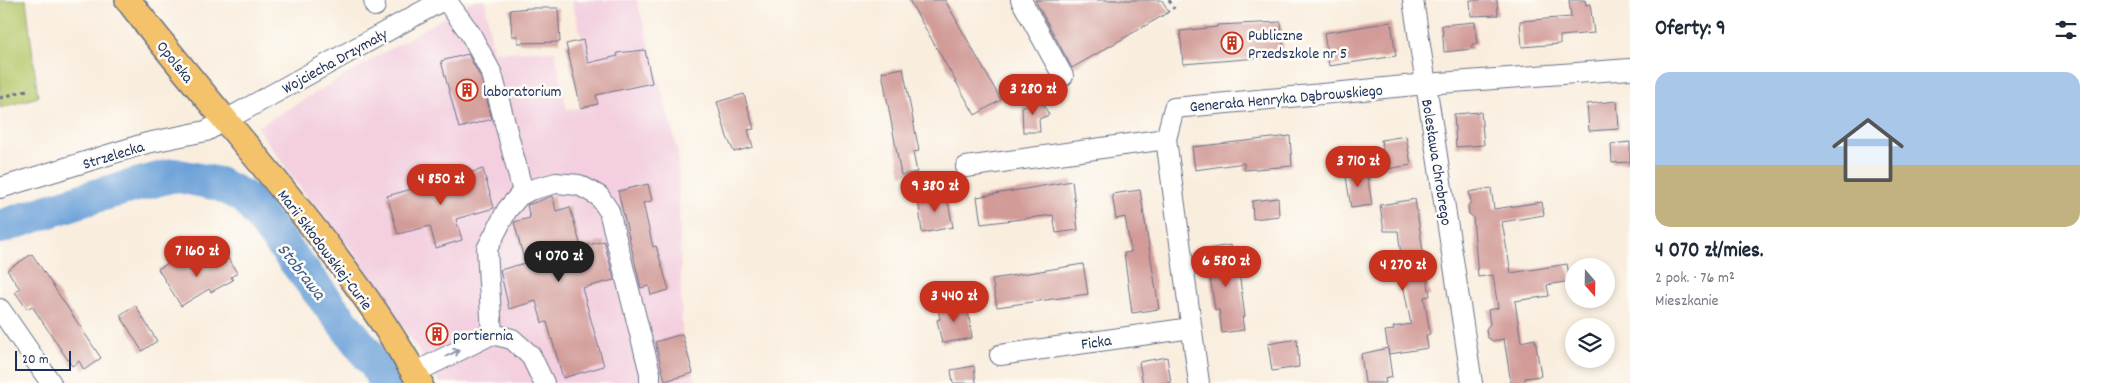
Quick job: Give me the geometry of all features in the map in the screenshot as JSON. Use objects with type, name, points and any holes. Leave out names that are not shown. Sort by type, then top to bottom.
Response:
[{"type":"main road","name":"Opolska","points":[[128,0],[225,121]]},
{"type":"main road","name":"Marii Skłodowskiej-Curie","points":[[225,121],[333,256],[377,315],[417,378]]},
{"type":"street","name":"Wojciecha Drzymały","points":[[225,121],[444,0]]},
{"type":"street","points":[[444,0],[470,33],[492,74],[523,192]]},
{"type":"street","points":[[1021,0],[1063,76]]},
{"type":"street","name":"Bolesława Chrobrego","points":[[1413,0],[1472,383]]},
{"type":"street","name":"Generała Henryka Dąbrowskiego","points":[[1166,139],[1174,108],[1426,84],[1630,69]]},
{"type":"street","name":"Strzelecka","points":[[0,188],[147,143],[206,131],[225,121]]},
{"type":"street","points":[[966,166],[1166,139],[1199,383]]},
{"type":"street","points":[[492,334],[487,249],[506,210],[523,192],[556,183],[579,185],[598,196],[609,211],[650,373],[650,383]]},
{"type":"street","points":[[0,309],[51,383]]},
{"type":"street","name":"Ficka","points":[[1000,355],[1191,328]]},
{"type":"street","points":[[417,378],[492,334],[512,338],[531,356],[544,383]]},
{"type":"path","points":[[1169,0],[1174,9]]},
{"type":"path","points":[[0,98],[30,89]]},
{"type":"shaded area","points":[[474,0],[485,0],[493,52],[555,51],[567,110],[598,104],[572,0],[637,0],[678,152],[682,334],[696,383],[440,383],[356,255],[302,190],[257,127]]},
{"type":"green space","points":[[0,0],[26,0],[38,97],[0,108]]},
{"type":"building","points":[[909,0],[945,0],[1001,100],[975,115]]},
{"type":"building","points":[[1035,0],[1162,0],[1169,12],[1072,68]]},
{"type":"building","points":[[1470,0],[1497,0],[1498,15],[1471,16]]},
{"type":"building","points":[[1569,0],[1585,0],[1586,5],[1590,4],[1594,33],[1560,36],[1560,44],[1522,47],[1520,21],[1571,17]]},
{"type":"building","points":[[558,8],[560,42],[518,43],[518,36],[512,36],[510,10]]},
{"type":"building","name":"Publiczne Przedszkole nr 5","points":[[1281,22],[1284,56],[1183,64],[1180,31],[1217,27],[1217,25]]},
{"type":"building","points":[[1391,22],[1396,56],[1329,66],[1324,33]]},
{"type":"building","points":[[1475,22],[1477,44],[1472,44],[1472,49],[1444,52],[1442,25]]},
{"type":"building","points":[[583,40],[588,63],[618,56],[617,53],[645,50],[652,83],[596,95],[598,104],[581,108],[566,44]]},
{"type":"building","name":"laboratorium","points":[[468,54],[481,78],[492,119],[459,128],[441,61]]},
{"type":"building","points":[[903,68],[919,151],[913,152],[917,172],[901,175],[882,72]]},
{"type":"building","points":[[744,94],[754,129],[748,130],[753,147],[734,152],[727,137],[717,102]]},
{"type":"building","points":[[1041,99],[1049,115],[1039,119],[1040,132],[1023,132],[1022,107]]},
{"type":"building","points":[[1617,101],[1619,129],[1589,131],[1587,104]]},
{"type":"building","points":[[1481,112],[1484,145],[1456,147],[1454,114]]},
{"type":"building","points":[[1290,136],[1292,166],[1244,170],[1244,163],[1195,170],[1192,147]]},
{"type":"building","points":[[1406,136],[1411,165],[1386,169],[1381,140]]},
{"type":"building","points":[[1630,142],[1630,162],[1612,163],[1611,144]]},
{"type":"building","points":[[1366,167],[1372,205],[1351,208],[1345,170]]},
{"type":"building","points":[[483,169],[494,208],[456,219],[462,240],[436,248],[430,226],[398,234],[387,196]]},
{"type":"building","points":[[1072,181],[1078,230],[1056,233],[1053,215],[981,224],[977,197]]},
{"type":"building","points":[[648,184],[652,201],[643,203],[653,247],[656,246],[669,290],[651,295],[649,286],[641,288],[618,191]]},
{"type":"building","points":[[1491,188],[1494,209],[1542,202],[1544,215],[1502,222],[1511,273],[1565,264],[1565,282],[1547,285],[1549,296],[1515,301],[1521,342],[1535,339],[1541,376],[1525,378],[1525,383],[1511,383],[1504,339],[1493,341],[1487,337],[1486,329],[1490,324],[1488,310],[1498,308],[1493,275],[1478,277],[1473,217],[1469,214],[1468,206],[1471,202],[1469,192]]},
{"type":"building","points":[[1140,190],[1159,309],[1132,313],[1124,253],[1131,252],[1125,217],[1116,219],[1112,194]]},
{"type":"building","points":[[946,192],[953,227],[922,233],[918,198]]},
{"type":"building","points":[[553,196],[556,211],[570,207],[581,247],[604,241],[614,280],[582,288],[604,366],[563,378],[547,322],[542,323],[536,301],[509,309],[500,270],[525,263],[514,222],[530,218],[527,205]]},
{"type":"building","points":[[1278,198],[1279,216],[1253,219],[1252,201]]},
{"type":"building","points":[[1415,199],[1430,296],[1424,297],[1430,334],[1426,335],[1428,348],[1389,354],[1388,349],[1392,377],[1385,379],[1386,383],[1365,383],[1361,354],[1388,348],[1385,331],[1394,330],[1393,327],[1411,324],[1399,264],[1402,264],[1398,231],[1384,231],[1380,205]]},
{"type":"building","points":[[1231,245],[1233,258],[1237,257],[1245,317],[1242,317],[1244,330],[1222,333],[1219,310],[1215,310],[1206,249]]},
{"type":"building","points":[[32,254],[101,358],[84,370],[79,361],[72,366],[32,306],[27,309],[15,292],[20,289],[7,270]]},
{"type":"building","points":[[218,254],[222,261],[228,258],[237,273],[231,277],[233,280],[211,292],[209,289],[181,306],[158,269],[179,257],[188,272]]},
{"type":"building","points":[[1083,264],[1088,294],[997,307],[992,279]]},
{"type":"building","points":[[967,303],[972,338],[942,343],[937,320],[940,319],[938,308]]},
{"type":"building","points":[[135,305],[157,341],[142,351],[120,315]]},
{"type":"building","points":[[682,334],[693,373],[665,381],[655,342]]},
{"type":"building","points":[[1297,339],[1299,367],[1272,371],[1268,344]]},
{"type":"building","points":[[1167,357],[1171,383],[1143,383],[1139,362]]},
{"type":"building","points":[[974,366],[976,383],[953,383],[951,370]]},
{"type":"waterway","name":"Stobrawa","points":[[0,227],[92,197],[174,175],[219,184],[246,198],[376,365],[385,383]]},
{"type":"place","name":"Publiczne Przedszkole nr 5","points":[[1232,43]]},
{"type":"place","name":"laboratorium","points":[[467,90]]},
{"type":"place","name":"portiernia","points":[[437,334]]}]
